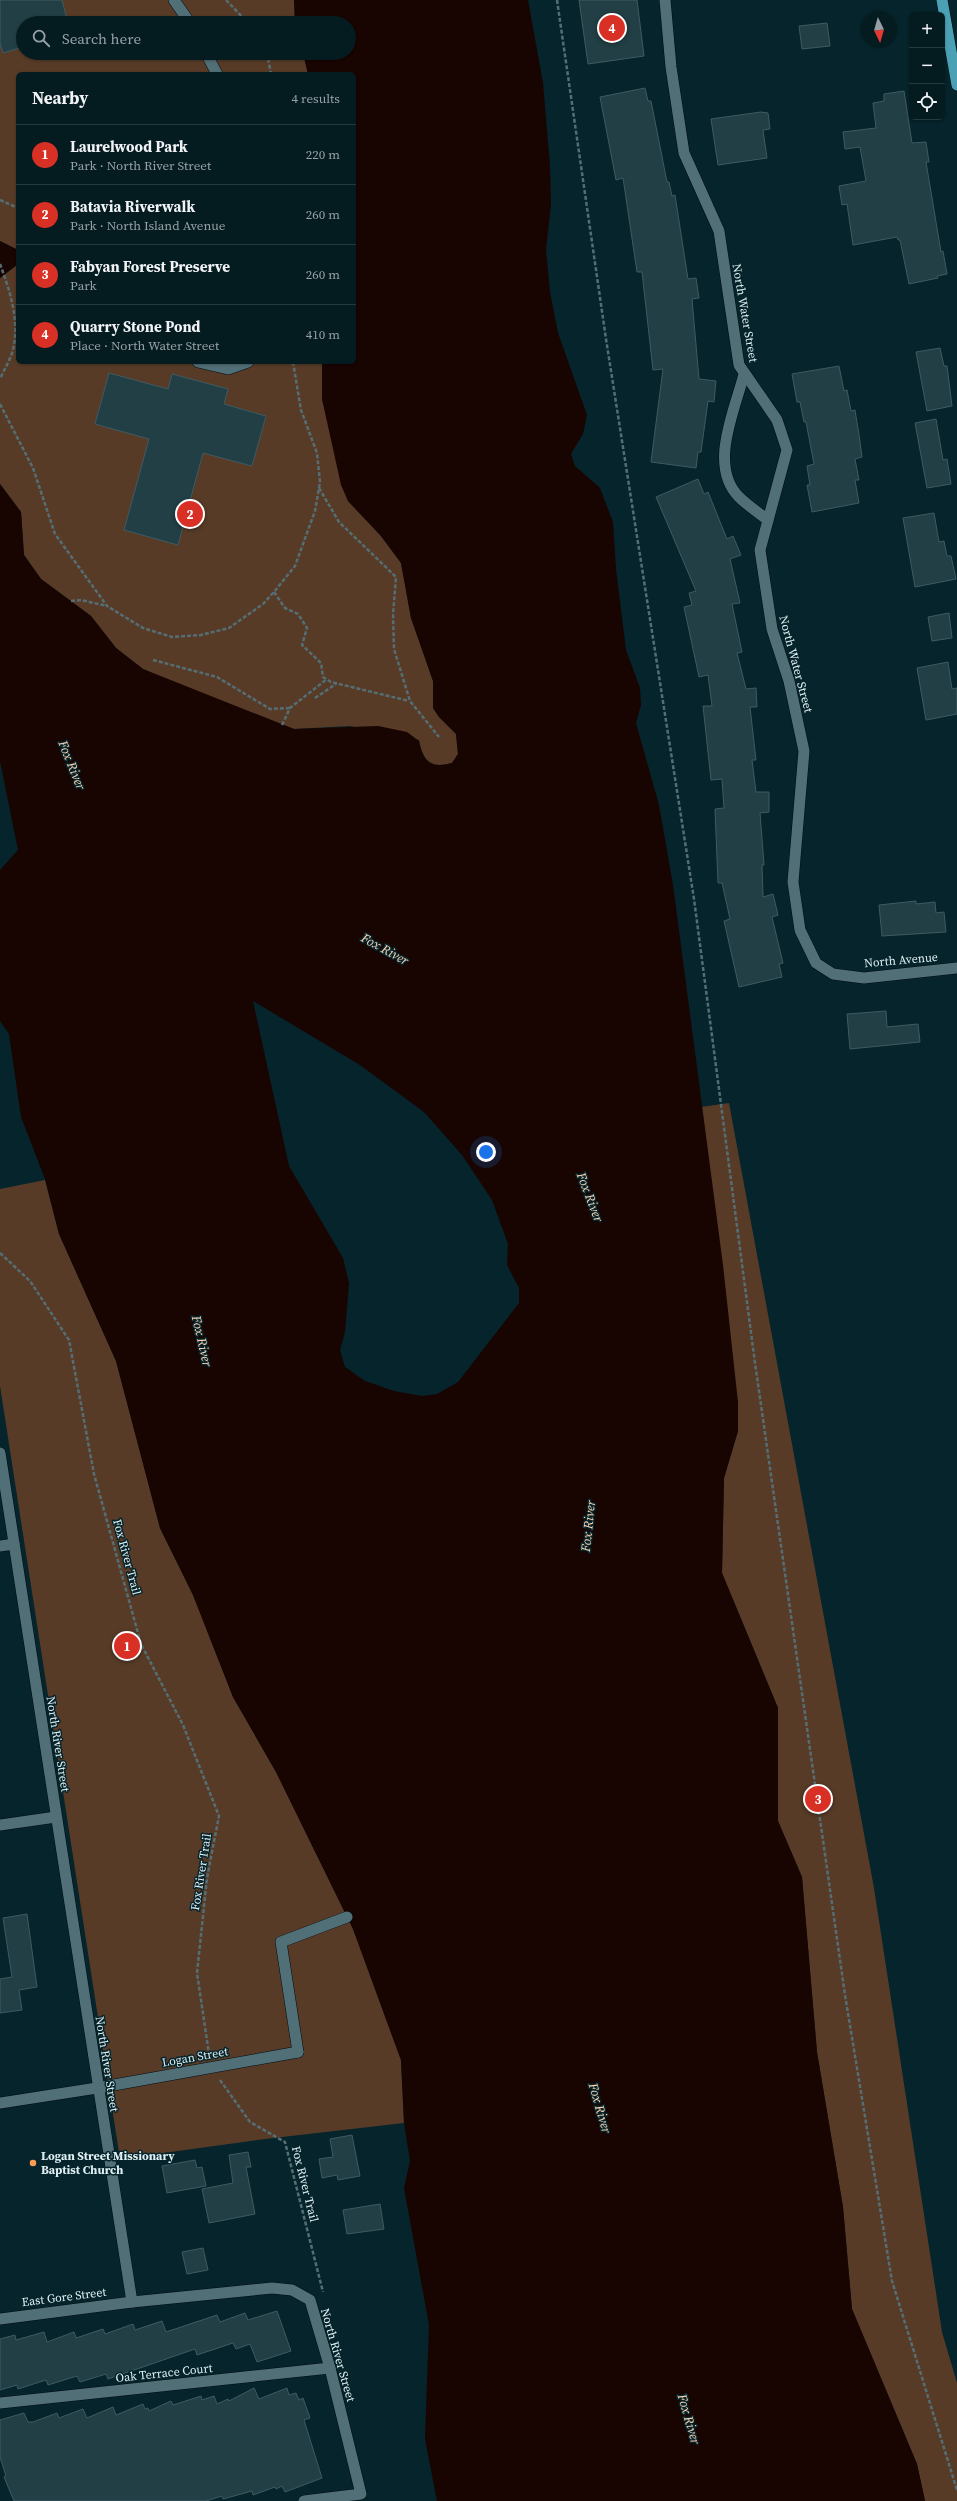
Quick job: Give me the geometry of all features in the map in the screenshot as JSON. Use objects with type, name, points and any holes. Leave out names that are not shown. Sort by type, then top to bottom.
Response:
[{"type":"main road","points":[[942,0],[957,85]]},
{"type":"street","points":[[174,0],[185,16]]},
{"type":"street","name":"North Water Street","points":[[665,0],[671,67],[684,153],[718,231],[739,365],[777,420],[787,450],[760,550],[772,629],[789,681],[804,751],[793,882]]},
{"type":"street","points":[[210,60],[216,72]]},
{"type":"street","points":[[207,364],[228,369],[242,364]]},
{"type":"street","points":[[744,374],[728,436],[724,458],[725,469],[728,479],[739,497],[768,520]]},
{"type":"street","name":"North Avenue","points":[[793,882],[800,930],[816,963],[833,974],[864,978],[957,968]]},
{"type":"street","name":"North River Street","points":[[0,1453],[97,2088],[132,2302],[272,2288],[292,2290],[310,2300],[330,2368],[361,2494],[304,2501]]},
{"type":"street","points":[[0,1546],[14,1544]]},
{"type":"street","points":[[0,1825],[56,1817]]},
{"type":"street","name":"Logan Street","points":[[0,2102],[97,2088],[298,2052],[281,1942],[347,1917]]},
{"type":"street","name":"East Gore Street","points":[[0,2318],[132,2302]]},
{"type":"street","name":"Oak Terrace Court","points":[[0,2403],[330,2368]]},
{"type":"path","points":[[226,0],[241,16]]},
{"type":"path","points":[[557,0],[607,347],[694,899],[755,1363],[843,1979],[892,2281],[957,2490]]},
{"type":"path","points":[[268,60],[271,72]]},
{"type":"path","points":[[0,200],[16,207]]},
{"type":"path","points":[[0,264],[13,300],[12,352],[0,379]]},
{"type":"path","points":[[71,601],[81,600],[107,606],[143,628],[172,637],[194,635],[229,628],[263,604],[295,566],[315,511],[319,488],[317,453],[300,410],[294,364]]},
{"type":"path","points":[[0,404],[33,468],[55,534],[107,606]]},
{"type":"path","points":[[319,488],[340,522],[396,577],[393,614],[394,649],[410,701],[439,737]]},
{"type":"path","points":[[274,592],[285,608],[298,614],[307,628],[302,645],[321,662],[323,677],[336,684],[410,701]]},
{"type":"path","points":[[153,660],[217,677],[270,709],[290,708]]},
{"type":"path","points":[[282,724],[290,708],[327,680]]},
{"type":"path","points":[[315,698],[336,684]]},
{"type":"path","name":"Fox River Trail","points":[[0,1253],[30,1281],[69,1340],[94,1474],[141,1644],[184,1725],[219,1816],[206,1878],[197,1973],[211,2067],[250,2122],[285,2142],[324,2296]]},
{"type":"shaded area","points":[[0,0],[294,0],[295,16],[16,16],[16,60],[305,60],[308,72],[16,72],[16,249],[0,241]]},
{"type":"shaded area","points":[[16,266],[16,364],[322,364],[322,399],[348,501],[381,536],[401,563],[411,618],[433,681],[433,708],[439,717],[456,734],[458,754],[452,763],[438,765],[429,762],[425,758],[419,740],[350,726],[294,729],[179,685],[143,669],[116,648],[91,616],[41,579],[24,555],[21,512],[0,484],[0,278]]},
{"type":"shaded area","points":[[729,1103],[874,1888],[942,2332],[957,2383],[957,2501],[925,2501],[917,2464],[852,2309],[843,2207],[817,2052],[802,1877],[778,1821],[778,1708],[722,1573],[724,1478],[738,1431],[701,1107]]},
{"type":"shaded area","points":[[45,1180],[59,1234],[116,1361],[160,1528],[193,1595],[233,1697],[276,1772],[353,1929],[401,2060],[404,2123],[265,2139],[120,2159],[0,1386],[0,1189]]},
{"type":"water","name":"Fox River","points":[[294,0],[528,0],[543,83],[550,166],[551,205],[546,250],[550,292],[558,333],[587,415],[583,434],[571,454],[575,466],[600,488],[613,522],[616,569],[626,650],[640,688],[641,705],[636,723],[659,805],[673,885],[723,1265],[738,1402],[738,1431],[724,1478],[722,1573],[778,1708],[778,1821],[802,1877],[817,2052],[843,2207],[852,2309],[917,2464],[925,2501],[437,2501],[425,2439],[429,2325],[404,2188],[410,2161],[404,2123],[401,2060],[353,1929],[276,1772],[233,1697],[193,1595],[160,1528],[116,1361],[59,1234],[45,1179],[21,1117],[9,1034],[0,1021],[0,870],[18,850],[0,761],[0,484],[21,512],[24,555],[41,579],[91,616],[116,648],[143,669],[294,729],[378,726],[407,732],[419,741],[425,758],[433,764],[444,765],[452,763],[458,754],[456,734],[439,717],[433,708],[433,681],[411,618],[401,563],[381,536],[348,501],[341,485],[322,399],[322,364],[356,364],[356,72],[308,72],[305,60],[356,60],[356,16],[295,16]],"holes":[[[253,1001],[360,1065],[424,1112],[462,1155],[492,1200],[508,1244],[507,1265],[519,1288],[519,1303],[458,1382],[437,1394],[422,1396],[394,1391],[365,1381],[345,1367],[340,1350],[345,1332],[349,1283],[343,1258],[289,1166]]]},
{"type":"water","points":[[0,241],[16,249],[16,266],[0,278]]},
{"type":"building","points":[[0,0],[62,0],[66,16],[16,16],[16,49],[3,53],[0,43]]},
{"type":"building","points":[[579,0],[637,0],[644,56],[588,64]]},
{"type":"building","points":[[827,23],[830,46],[802,49],[799,26]]},
{"type":"building","points":[[645,88],[648,101],[651,101],[667,182],[669,182],[672,196],[675,195],[688,279],[696,278],[699,298],[692,299],[699,379],[716,381],[714,402],[708,401],[701,452],[698,452],[696,468],[651,462],[663,369],[653,370],[642,272],[637,272],[623,178],[616,180],[600,97]]},
{"type":"building","points":[[904,91],[912,143],[926,142],[929,162],[926,162],[941,252],[943,251],[947,274],[937,276],[938,278],[909,284],[900,240],[898,240],[897,237],[853,245],[847,204],[842,205],[839,186],[866,181],[860,147],[845,149],[843,132],[876,128],[873,103],[884,101],[884,94]]},
{"type":"building","points":[[761,112],[768,113],[770,129],[763,130],[767,158],[718,165],[711,119]]},
{"type":"building","points":[[940,348],[944,366],[947,366],[952,406],[927,411],[916,352]]},
{"type":"building","points":[[839,366],[844,391],[847,390],[851,411],[855,410],[859,435],[862,457],[855,459],[859,480],[855,480],[859,503],[812,512],[807,485],[810,485],[807,466],[814,464],[806,422],[804,422],[800,402],[797,402],[792,374]]},
{"type":"building","points":[[109,373],[168,389],[172,374],[228,389],[224,404],[266,416],[252,466],[203,453],[178,545],[124,530],[149,439],[95,424]]},
{"type":"building","points":[[936,419],[943,460],[947,459],[951,484],[927,488],[915,423]]},
{"type":"building","points":[[698,479],[704,494],[708,492],[727,539],[733,536],[741,555],[730,559],[740,603],[732,604],[742,652],[737,653],[746,689],[756,688],[757,707],[750,707],[756,760],[752,760],[756,792],[769,792],[769,812],[760,813],[764,865],[762,865],[763,897],[773,894],[778,915],[772,917],[783,963],[779,964],[782,977],[739,987],[724,921],[730,919],[722,883],[718,883],[715,809],[724,808],[722,779],[711,780],[703,706],[712,706],[708,675],[699,677],[684,607],[692,605],[689,593],[696,591],[656,497]]},
{"type":"building","points":[[934,513],[939,542],[944,541],[947,556],[951,556],[956,579],[915,587],[903,518]]},
{"type":"building","points":[[949,613],[952,638],[932,641],[928,617]]},
{"type":"building","points":[[948,662],[952,689],[957,688],[957,714],[926,720],[917,668]]},
{"type":"building","points":[[916,901],[916,904],[935,902],[936,913],[944,912],[946,932],[882,936],[879,905]]},
{"type":"building","points":[[886,1011],[887,1027],[918,1024],[920,1042],[850,1049],[847,1014]]},
{"type":"building","points":[[27,1914],[37,1987],[19,1990],[22,2010],[0,2013],[0,1979],[12,1977],[3,1918]]},
{"type":"building","points":[[352,2135],[360,2176],[338,2180],[337,2175],[322,2178],[319,2159],[333,2157],[330,2139]]},
{"type":"building","points":[[248,2152],[251,2167],[246,2167],[255,2214],[209,2223],[202,2189],[233,2183],[229,2155]]},
{"type":"building","points":[[195,2160],[197,2168],[202,2167],[206,2186],[167,2193],[162,2166]]},
{"type":"building","points":[[380,2204],[384,2229],[347,2234],[343,2210]]},
{"type":"building","points":[[203,2248],[208,2270],[187,2274],[182,2252]]},
{"type":"building","points":[[277,2311],[291,2351],[257,2362],[250,2344],[236,2349],[233,2343],[197,2355],[195,2349],[108,2379],[106,2374],[80,2382],[77,2376],[48,2385],[46,2380],[18,2389],[17,2385],[0,2390],[0,2339],[15,2335],[16,2340],[44,2332],[47,2342],[74,2332],[76,2338],[103,2329],[105,2334],[133,2324],[135,2330],[162,2321],[166,2332],[217,2315],[220,2322],[245,2313],[248,2320]]},
{"type":"building","points":[[254,2388],[259,2399],[287,2388],[289,2395],[296,2393],[299,2400],[303,2398],[310,2418],[304,2420],[322,2478],[285,2492],[282,2486],[253,2495],[252,2491],[223,2499],[222,2496],[206,2501],[14,2501],[4,2477],[6,2476],[0,2457],[0,2420],[24,2413],[28,2422],[33,2422],[57,2413],[59,2418],[83,2409],[87,2418],[113,2407],[116,2415],[143,2404],[145,2409],[148,2408],[149,2411],[171,2401],[173,2405],[201,2396],[202,2400],[214,2396],[217,2404],[228,2399],[229,2401]]},
{"type":"place","name":"Quarry Stone Pond","points":[[612,28]]},
{"type":"place","name":"Batavia Riverwalk","points":[[190,514]]},
{"type":"place","name":"Laurelwood Park","points":[[127,1646]]},
{"type":"place","name":"Fabyan Forest Preserve","points":[[818,1799]]},
{"type":"place","name":"Logan Street Missionary Baptist Church","points":[[33,2163]]}]
